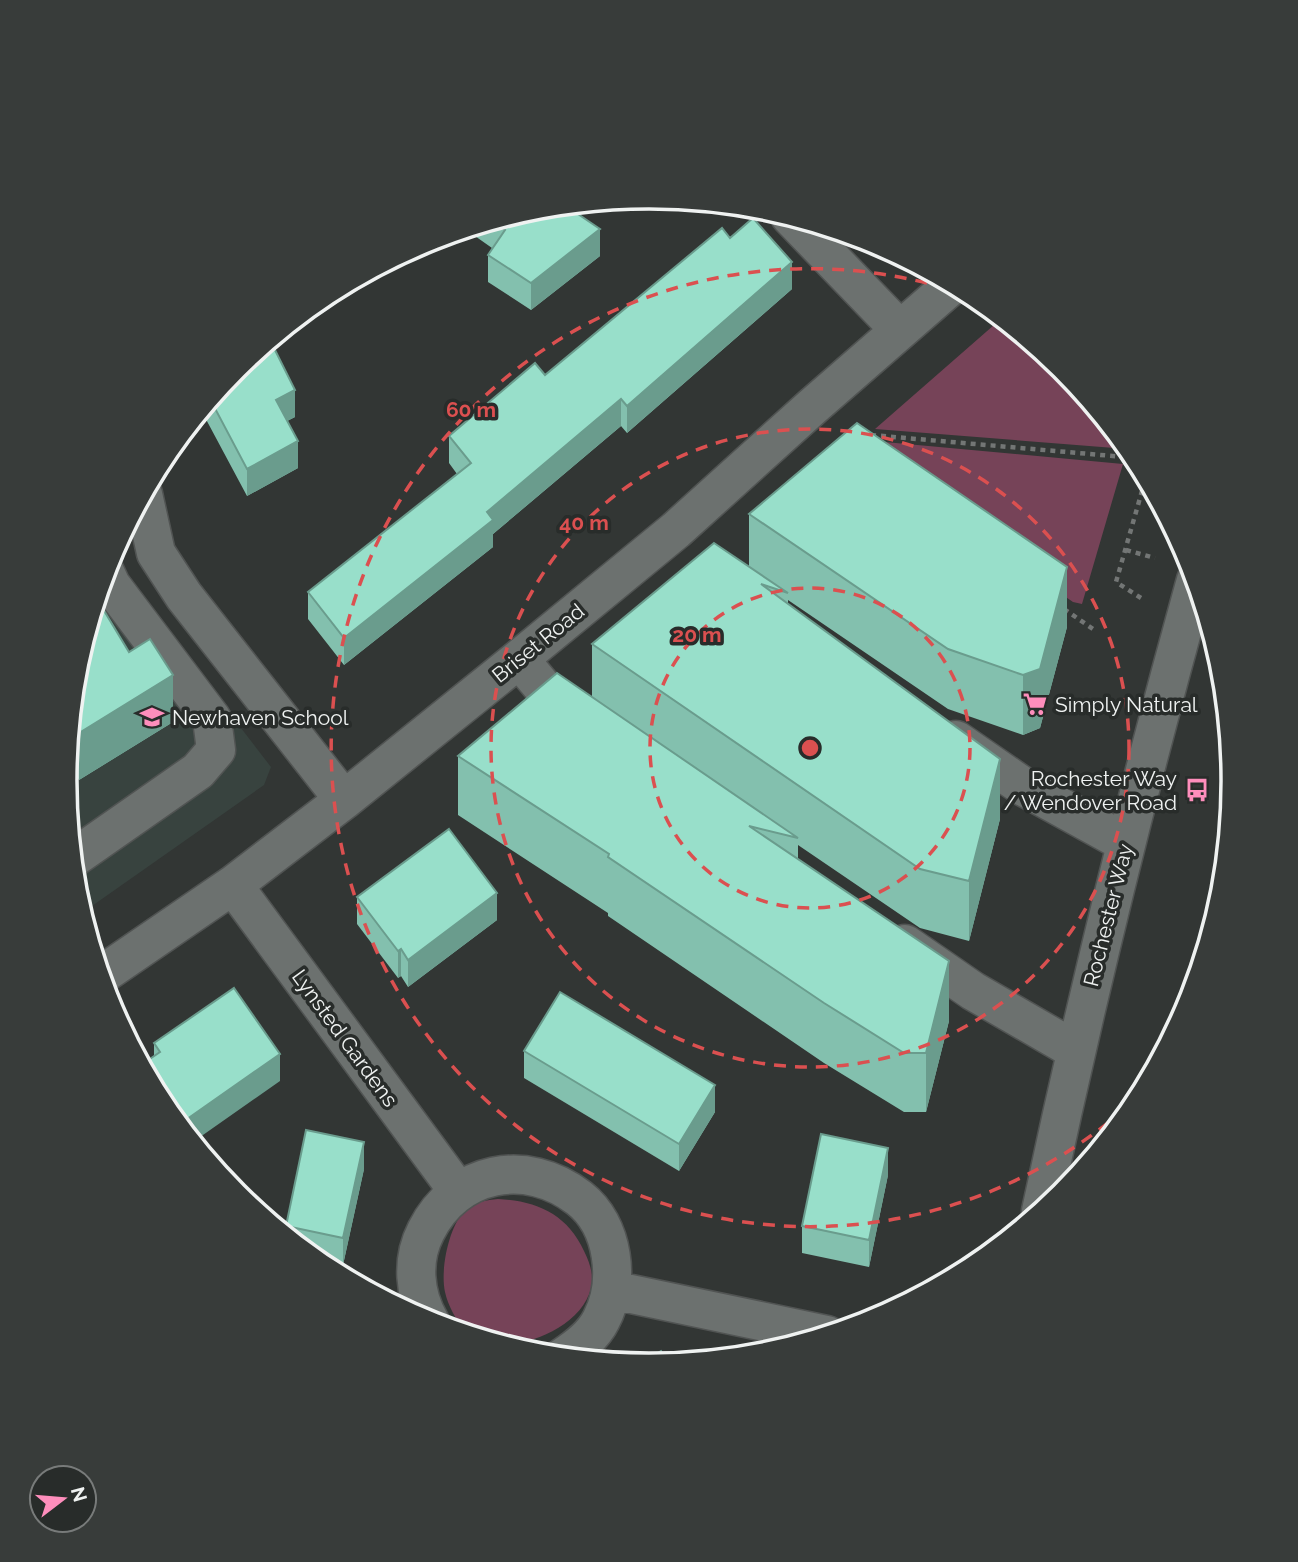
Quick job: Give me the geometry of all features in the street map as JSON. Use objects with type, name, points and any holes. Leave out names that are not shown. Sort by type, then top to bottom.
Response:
[{"type":"street","points":[[803,230],[900,330]]},
{"type":"street","name":"Briset Road","points":[[109,970],[233,885],[344,800],[519,659],[688,544],[812,407],[944,292]]},
{"type":"street","points":[[146,509],[156,553],[184,596],[344,800]]},
{"type":"street","points":[[82,852],[198,771],[216,750],[212,719],[112,586]]},
{"type":"street","name":"Rochester Way","points":[[1045,1193],[1126,843],[1191,598]]},
{"type":"street","points":[[519,659],[561,709],[607,740]]},
{"type":"street","points":[[932,724],[1024,787],[1126,843]]},
{"type":"street","name":"Lynsted Gardens","points":[[233,885],[458,1191]]},
{"type":"street","points":[[882,928],[973,991],[1076,1050]]},
{"type":"street","points":[[421,1305],[415,1275],[420,1243],[435,1214],[458,1191],[488,1177],[520,1174],[553,1181],[581,1199],[602,1225],[612,1257],[612,1290],[601,1320],[576,1348]]},
{"type":"street","points":[[612,1290],[807,1331]]},
{"type":"path","points":[[812,407],[849,433],[1120,457]]},
{"type":"path","points":[[1142,491],[1116,582],[1144,599]]},
{"type":"path","points":[[1126,550],[1150,557]]},
{"type":"path","points":[[1060,606],[1093,629]]},
{"type":"shaded area","points":[[994,325],[1053,377],[1079,404],[1114,448],[875,429]]},
{"type":"shaded area","points":[[863,440],[1123,464],[1082,604],[1073,602],[861,456]]},
{"type":"shaded area","name":"Newhaven School","points":[[122,560],[134,589],[271,767],[264,785],[91,907],[78,818],[78,744],[88,669],[96,633]]},
{"type":"shaded area","points":[[512,1200],[538,1207],[560,1219],[577,1238],[592,1274],[591,1288],[579,1311],[557,1329],[530,1340],[465,1323],[455,1317],[445,1292],[447,1248],[461,1216],[470,1207],[481,1202]]},
{"type":"building","points":[[577,214],[600,229],[531,283],[488,255],[505,230],[502,228]]},
{"type":"building","points":[[754,219],[792,262],[627,406],[621,399],[487,512],[493,520],[344,638],[308,592],[471,463],[449,436],[535,363],[545,375],[722,228],[730,238]]},
{"type":"building","points":[[274,349],[295,390],[276,400],[298,441],[247,469],[215,409]]},
{"type":"building","points":[[857,423],[1067,567],[1040,669],[1023,675],[948,649],[749,514]]},
{"type":"building","points":[[714,543],[788,593],[761,584],[1000,759],[969,881],[920,869],[592,644]]},
{"type":"building","points":[[103,609],[129,652],[150,639],[173,675],[79,733],[88,669]]},
{"type":"building","points":[[557,673],[798,838],[749,826],[949,961],[926,1053],[904,1053],[824,1003],[608,857],[609,854],[458,756]]},
{"type":"building","points":[[449,829],[497,893],[408,960],[401,949],[398,951],[357,897]]},
{"type":"building","points":[[234,988],[280,1054],[187,1119],[150,1059],[160,1052],[154,1043]]},
{"type":"building","points":[[560,992],[715,1085],[679,1144],[524,1051]]},
{"type":"building","points":[[306,1130],[364,1142],[343,1238],[292,1227],[287,1223]]},
{"type":"building","points":[[821,1134],[888,1148],[869,1240],[802,1226]]},
{"type":"place","name":"Simply Natural","points":[[1035,704]]},
{"type":"place","name":"Newhaven School","points":[[152,717]]},
{"type":"place","name":"Rochester Way / Wendover Road","points":[[1197,790]]}]
